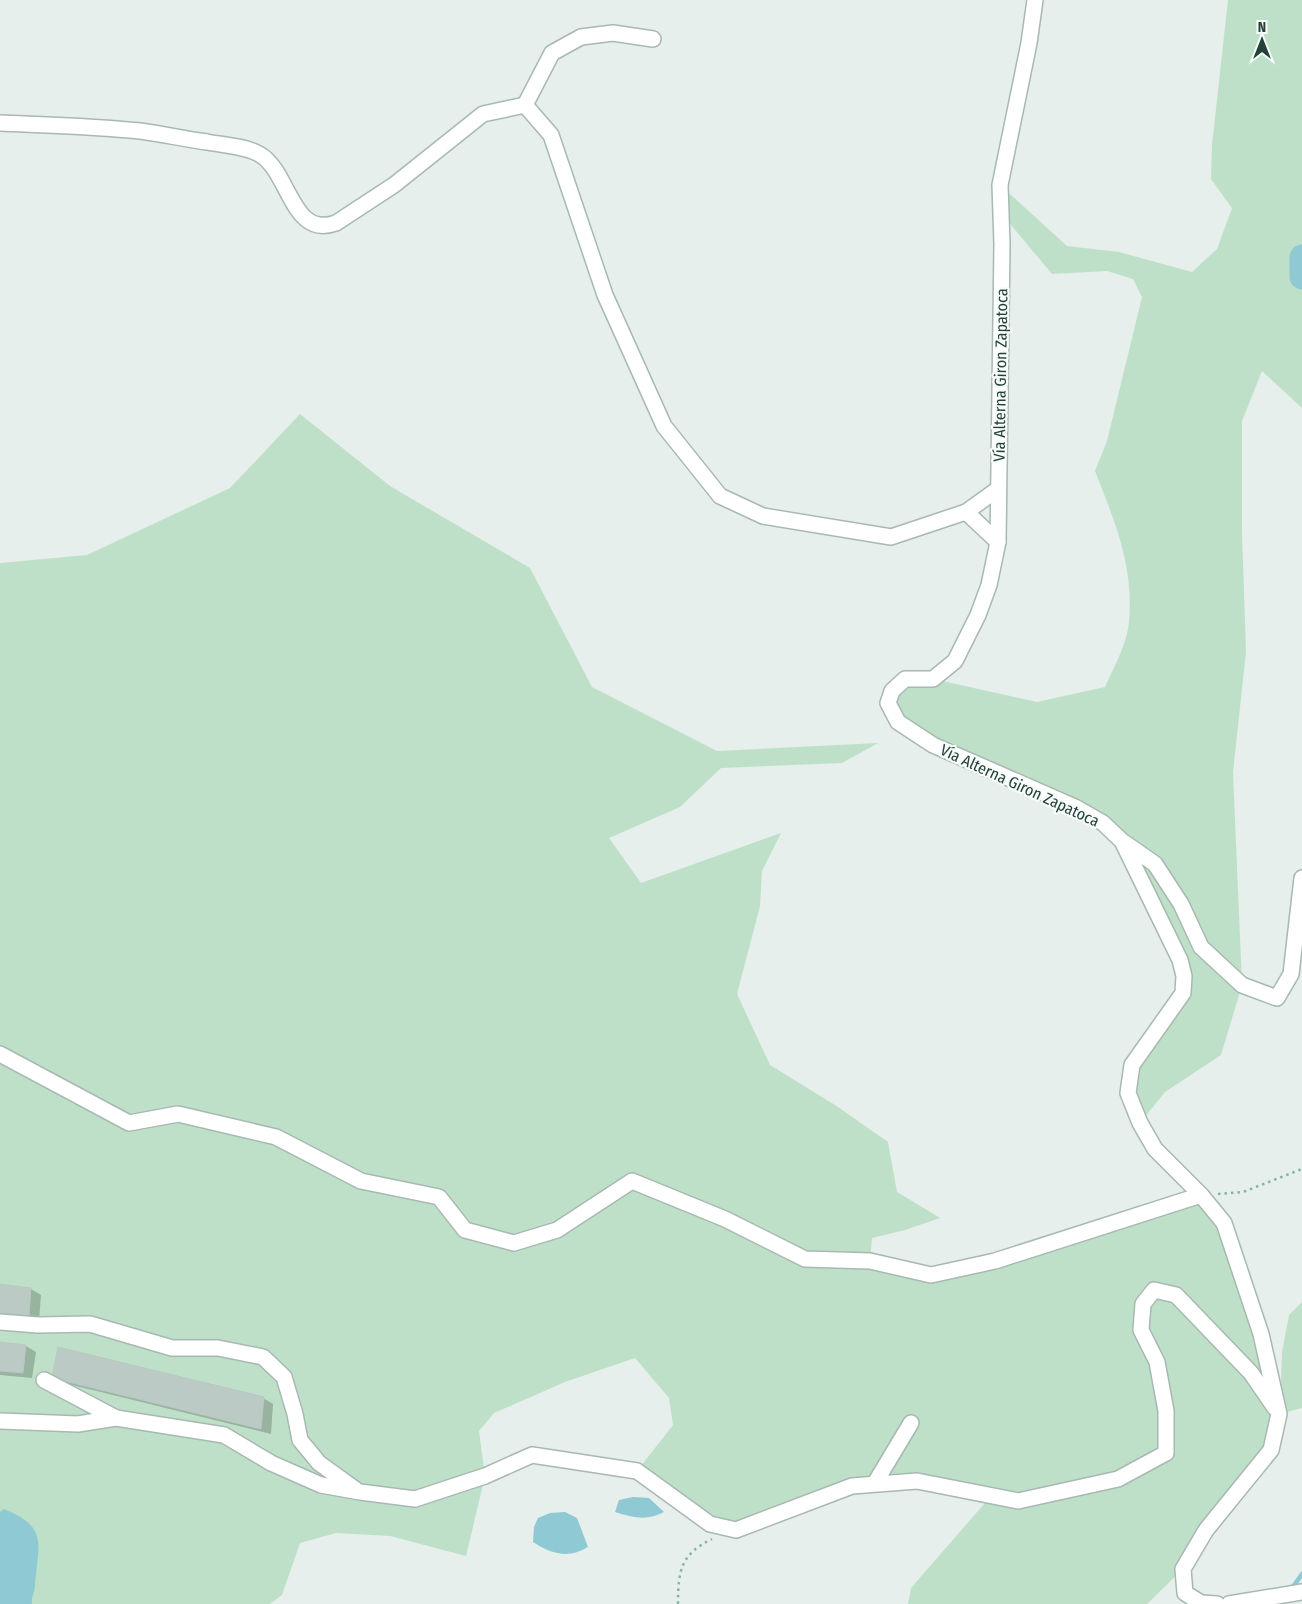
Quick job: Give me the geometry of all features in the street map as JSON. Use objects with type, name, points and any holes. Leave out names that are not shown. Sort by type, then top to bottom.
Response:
[{"type":"street","name":"Vía Alterna Giron Zapatoca","points":[[1035,0],[1029,43],[1000,185],[1002,244],[998,542],[989,585],[978,615],[955,661],[933,679],[905,679],[892,691],[888,703],[898,722],[933,745],[1075,807],[1103,823],[1122,841],[1180,960],[1184,976],[1183,993],[1132,1065],[1128,1093],[1140,1122],[1155,1149],[1201,1195],[1224,1223],[1261,1334],[1280,1414],[1271,1450],[1206,1530],[1183,1569],[1185,1593],[1202,1603],[1217,1604]]},
{"type":"street","points":[[525,105],[552,53],[581,37],[613,33],[653,39]]},
{"type":"street","points":[[525,105],[551,136],[605,295],[664,426],[720,496],[763,516],[891,537],[966,512],[998,489]]},
{"type":"street","points":[[0,123],[140,131],[236,147],[259,154],[271,165],[302,216],[316,225],[326,226],[336,223],[394,185],[483,114],[525,105]]},
{"type":"street","points":[[966,512],[998,542]]},
{"type":"street","points":[[1122,841],[1155,864],[1181,904],[1201,948],[1242,985],[1277,998],[1291,974],[1302,878]]},
{"type":"street","points":[[0,1054],[129,1122],[178,1114],[276,1138],[361,1181],[439,1197],[465,1230],[514,1243],[557,1230],[632,1181],[725,1219],[805,1259],[870,1262],[931,1275],[995,1262],[1201,1195]]},
{"type":"street","points":[[0,1421],[78,1424],[116,1418],[224,1435],[271,1463],[321,1485],[415,1499],[485,1476],[532,1456],[637,1471],[710,1524],[736,1530],[852,1486],[875,1483],[917,1481],[1018,1501],[1118,1479],[1166,1453],[1166,1411],[1157,1362],[1141,1330],[1142,1304],[1154,1290],[1176,1295],[1251,1373],[1280,1414]]},
{"type":"street","points":[[0,1322],[38,1325],[90,1324],[172,1348],[218,1348],[263,1357],[284,1377],[295,1414],[300,1440],[319,1463],[360,1492]]},
{"type":"street","points":[[44,1380],[116,1418]]},
{"type":"street","points":[[875,1483],[911,1423]]},
{"type":"street","points":[[1229,1604],[1302,1592]]},
{"type":"path","points":[[1201,1195],[1243,1192],[1302,1169]]},
{"type":"path","points":[[678,1604],[678,1582],[683,1562],[696,1547],[714,1538],[710,1524]]},
{"type":"green space","points":[[1228,0],[1302,0],[1302,408],[1262,371],[1242,421],[1242,532],[1246,652],[1233,772],[1242,985],[1221,1055],[1165,1092],[1140,1123],[1132,1065],[1183,993],[1165,926],[1103,823],[898,722],[892,691],[897,685],[933,679],[1037,702],[1105,687],[1126,639],[1130,602],[1126,563],[1116,526],[1095,471],[1107,441],[1142,297],[1133,279],[1107,271],[1052,274],[1001,213],[1000,185],[1067,246],[1119,252],[1192,272],[1217,249],[1232,208],[1211,179],[1212,145]]},
{"type":"green space","points":[[300,414],[390,486],[530,568],[592,687],[717,751],[878,743],[842,763],[721,768],[680,807],[609,838],[641,883],[781,833],[762,871],[760,906],[737,994],[770,1065],[835,1105],[888,1142],[897,1192],[940,1218],[905,1230],[872,1238],[870,1262],[931,1275],[1201,1195],[1224,1223],[1280,1411],[1282,1352],[1289,1315],[1302,1302],[1302,1408],[1279,1414],[1271,1450],[1183,1569],[1147,1604],[908,1604],[911,1588],[991,1496],[875,1483],[736,1530],[710,1524],[637,1471],[673,1425],[669,1398],[635,1358],[565,1382],[494,1413],[479,1431],[485,1476],[466,1556],[390,1536],[336,1533],[300,1543],[282,1595],[270,1604],[0,1604],[0,563],[87,555],[230,488]]},
{"type":"water","points":[[633,1497],[649,1498],[664,1512],[652,1517],[640,1518],[615,1512],[619,1500]]},
{"type":"water","points":[[4,1509],[28,1523],[38,1538],[38,1558],[32,1604],[0,1604],[0,1512]]},
{"type":"water","points":[[565,1512],[577,1518],[588,1547],[574,1553],[560,1554],[547,1550],[533,1542],[534,1527],[538,1518],[550,1513]]},
{"type":"building","points":[[0,1284],[31,1288],[29,1316],[0,1313]]},
{"type":"building","points":[[0,1342],[26,1345],[23,1373],[0,1371]]},
{"type":"building","points":[[58,1347],[264,1397],[261,1429],[52,1378]]},
{"type":"waterway","points":[[1302,257],[1302,277]]},
{"type":"waterway","points":[[1290,1591],[1302,1574]]}]
